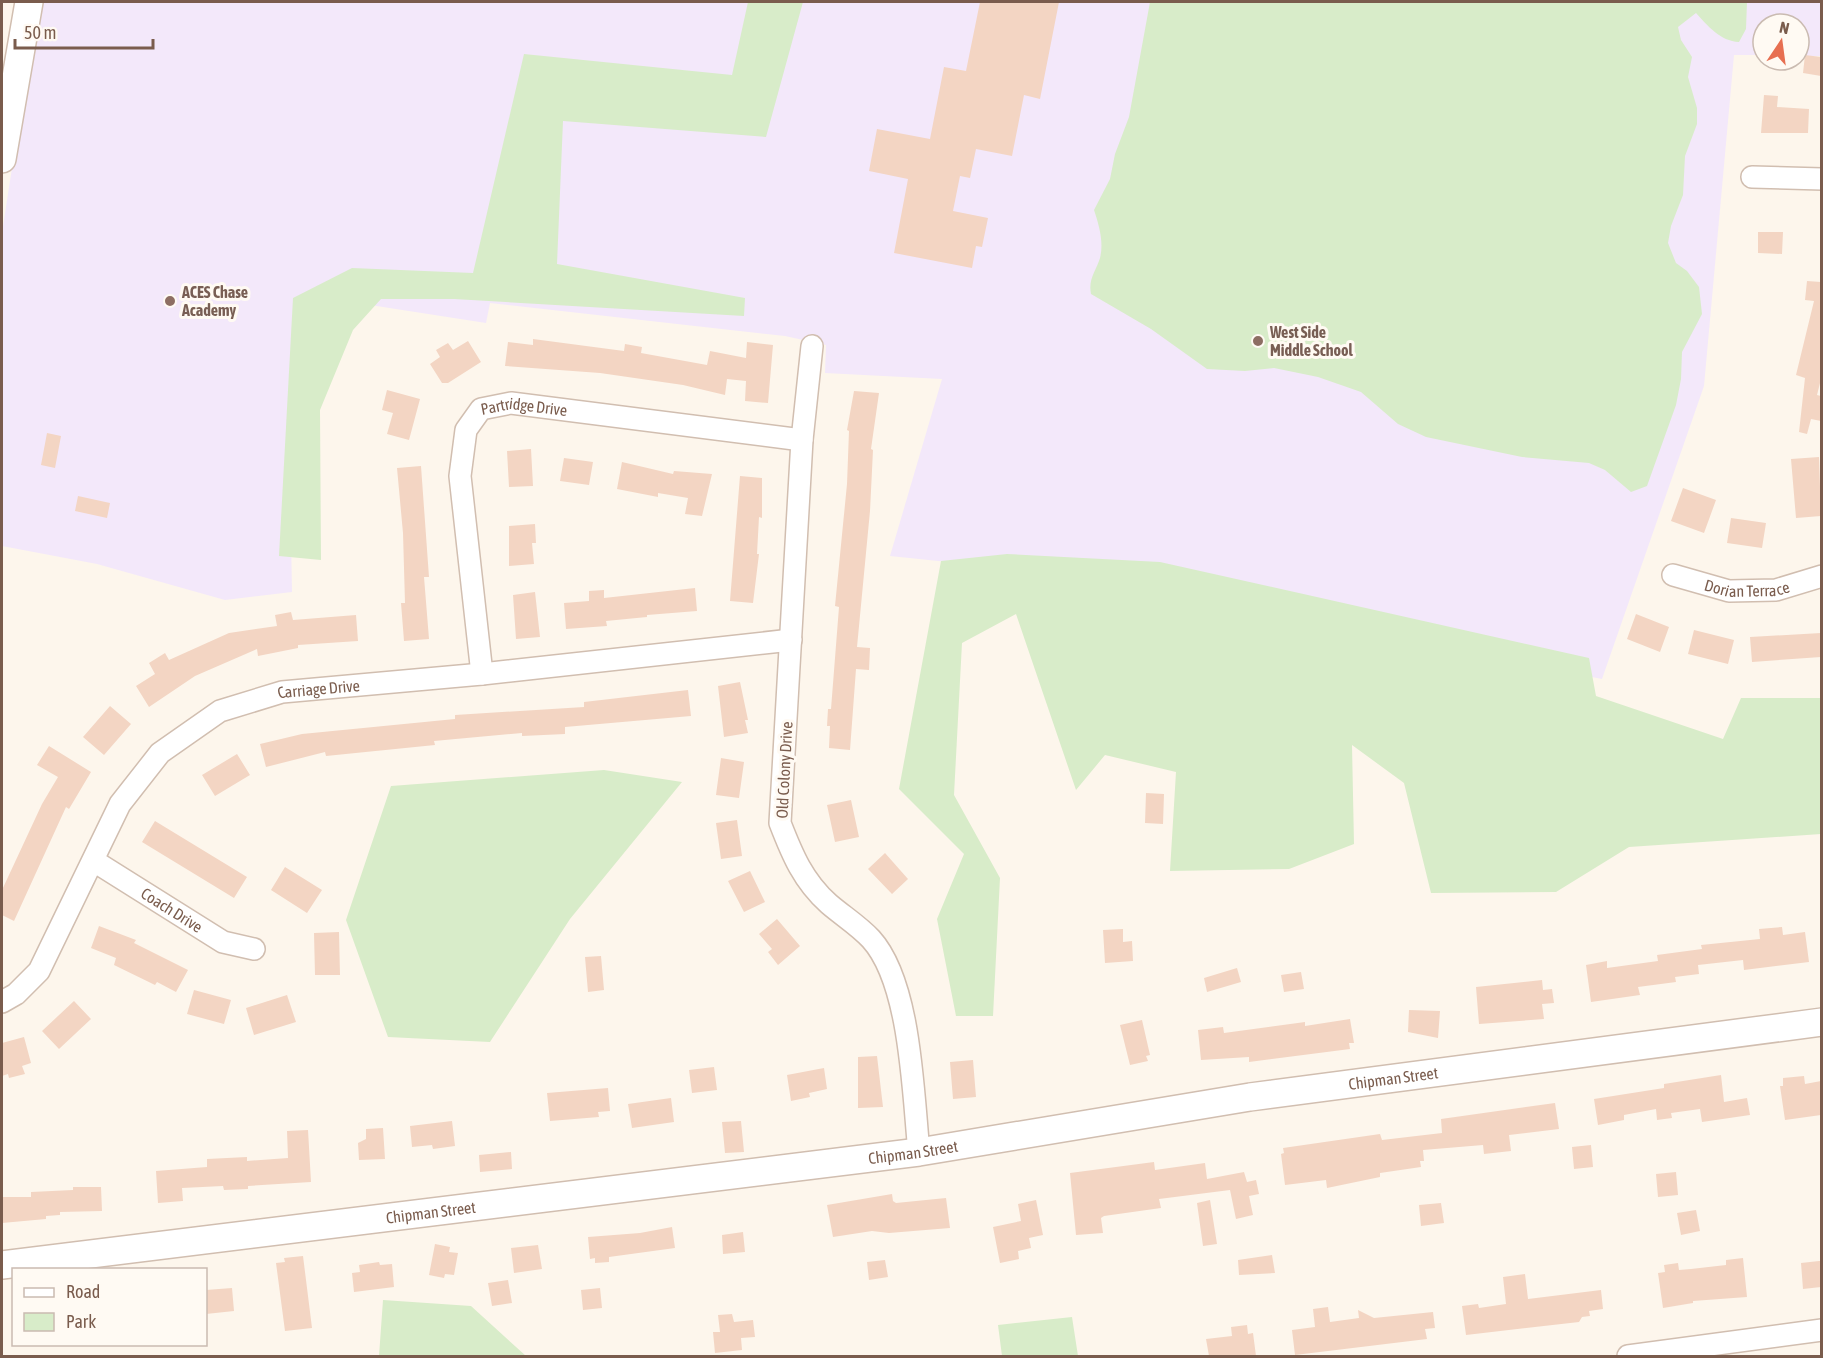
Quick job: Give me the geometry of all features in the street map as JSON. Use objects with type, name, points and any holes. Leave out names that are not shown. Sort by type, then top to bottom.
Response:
[{"type":"street","points":[[2,159],[28,2]]},
{"type":"street","points":[[1752,177],[1821,179]]},
{"type":"street","name":"Old Colony Drive","points":[[812,346],[802,440],[780,823],[795,863],[827,902],[872,940],[891,976],[906,1022],[918,1152]]},
{"type":"street","name":"Partridge Drive","points":[[482,674],[460,476],[466,430],[481,408],[511,403],[802,440]]},
{"type":"street","name":"Dorian Terrace","points":[[1673,575],[1729,591],[1776,590],[1821,576]]},
{"type":"street","name":"Carriage Drive","points":[[2,1002],[16,994],[39,971],[120,804],[160,753],[220,711],[282,692],[482,674],[791,640]]},
{"type":"street","name":"Coach Drive","points":[[94,861],[223,942],[254,949]]},
{"type":"street","name":"Chipman Street","points":[[2,1265],[918,1152],[1250,1097],[1821,1022]]},
{"type":"street","points":[[1628,1356],[1821,1330]]},
{"type":"shaded area","name":"West Side Middle School","points":[[35,2],[1821,2],[1821,56],[1811,56],[1811,12],[1751,12],[1751,55],[1734,55],[1704,386],[1602,679],[1300,620],[1114,579],[890,556],[942,379],[825,373],[826,345],[785,336],[490,303],[486,323],[338,300],[310,346],[291,537],[292,592],[225,600],[97,564],[2,546],[2,233],[33,31]]},
{"type":"green space","points":[[748,2],[803,2],[766,137],[563,121],[557,264],[745,298],[744,316],[454,299],[381,299],[353,330],[320,410],[321,560],[279,556],[293,298],[352,268],[473,273],[524,54],[732,75]]},
{"type":"green space","points":[[1150,2],[1747,2],[1746,29],[1739,42],[1720,36],[1696,13],[1678,27],[1681,40],[1692,57],[1688,77],[1697,108],[1697,124],[1685,156],[1683,195],[1671,226],[1668,243],[1676,263],[1687,271],[1699,287],[1702,314],[1682,352],[1681,379],[1676,405],[1647,486],[1631,492],[1605,470],[1589,463],[1522,457],[1426,437],[1398,424],[1361,392],[1318,377],[1274,368],[1245,371],[1207,369],[1151,329],[1091,294],[1091,279],[1100,258],[1101,246],[1094,210],[1110,179],[1115,154],[1129,117]]},
{"type":"green space","points":[[1007,554],[1160,562],[1589,658],[1596,696],[1723,739],[1741,698],[1821,698],[1821,834],[1629,847],[1556,892],[1431,893],[1404,783],[1352,745],[1354,844],[1289,869],[1170,871],[1176,772],[1105,755],[1076,790],[1016,614],[962,643],[954,795],[1000,878],[993,1016],[956,1016],[937,919],[964,854],[899,789],[941,561]]},
{"type":"green space","points":[[604,770],[682,782],[570,919],[490,1042],[388,1037],[346,920],[391,786]]},
{"type":"green space","points":[[383,1300],[471,1306],[526,1356],[379,1356]]},
{"type":"green space","points":[[1072,1317],[1078,1356],[1002,1356],[998,1325]]},
{"type":"building","points":[[980,2],[1059,2],[1040,99],[1024,95],[1012,156],[976,149],[970,178],[960,176],[953,211],[988,218],[982,247],[976,246],[972,268],[894,253],[908,179],[869,171],[877,129],[930,139],[944,67],[966,71]]},
{"type":"building","points":[[1811,56],[1821,57],[1821,76],[1803,73],[1811,72]]},
{"type":"building","points":[[1764,95],[1778,96],[1777,107],[1809,109],[1808,133],[1761,133]]},
{"type":"building","points":[[1758,232],[1783,232],[1782,254],[1758,253]]},
{"type":"building","points":[[1807,281],[1821,282],[1821,379],[1817,395],[1821,396],[1821,421],[1811,419],[1807,434],[1799,432],[1805,378],[1796,375],[1814,301],[1805,300]]},
{"type":"building","points":[[533,339],[624,351],[625,344],[642,347],[641,353],[707,365],[710,351],[746,358],[747,342],[773,345],[768,403],[745,401],[746,381],[727,379],[725,395],[683,385],[600,373],[505,366],[508,342],[533,345]]},
{"type":"building","points":[[468,341],[481,362],[448,383],[442,383],[430,364],[440,357],[436,350],[448,343],[453,350]]},
{"type":"building","points":[[387,390],[420,399],[409,440],[387,434],[393,413],[382,410]]},
{"type":"building","points":[[854,391],[879,393],[871,449],[873,450],[870,511],[857,647],[870,648],[869,670],[856,669],[850,750],[829,748],[830,726],[827,726],[828,709],[831,709],[839,607],[835,606],[847,484],[849,431],[847,430]]},
{"type":"building","points":[[47,433],[61,436],[55,468],[41,465]]},
{"type":"building","points":[[531,449],[533,486],[509,487],[507,451]]},
{"type":"building","points":[[1819,457],[1821,516],[1796,518],[1791,459]]},
{"type":"building","points":[[564,458],[593,462],[589,485],[560,481]]},
{"type":"building","points":[[622,462],[673,474],[674,471],[712,474],[702,516],[685,514],[688,498],[658,493],[658,497],[617,489]]},
{"type":"building","points":[[421,466],[429,577],[424,577],[429,639],[404,641],[401,603],[405,603],[403,533],[397,468]]},
{"type":"building","points":[[740,476],[762,478],[762,518],[759,517],[757,554],[759,554],[753,603],[730,601]]},
{"type":"building","points":[[1683,488],[1716,500],[1704,533],[1671,521]]},
{"type":"building","points":[[78,496],[110,503],[107,518],[75,511]]},
{"type":"building","points":[[1731,518],[1766,523],[1762,548],[1727,543]]},
{"type":"building","points":[[535,524],[536,543],[532,543],[534,564],[509,566],[509,526]]},
{"type":"building","points":[[695,588],[697,611],[647,615],[647,617],[606,621],[607,626],[566,629],[564,603],[589,601],[589,591],[604,590],[604,598]]},
{"type":"building","points":[[535,592],[540,637],[516,639],[513,595]]},
{"type":"building","points":[[291,612],[293,620],[356,615],[358,641],[298,645],[298,648],[258,656],[257,649],[195,676],[149,707],[136,686],[155,674],[149,663],[165,653],[169,660],[229,633],[277,626],[275,615]]},
{"type":"building","points":[[1636,614],[1669,627],[1660,652],[1627,639]]},
{"type":"building","points":[[1694,630],[1734,640],[1728,664],[1688,654]]},
{"type":"building","points":[[1821,633],[1821,657],[1752,662],[1750,637]]},
{"type":"building","points":[[740,682],[748,720],[745,720],[748,733],[724,737],[718,686]]},
{"type":"building","points":[[688,690],[691,716],[565,727],[565,734],[522,736],[522,733],[434,741],[435,745],[326,756],[325,752],[266,767],[260,744],[302,734],[455,719],[455,715],[584,707],[584,702]]},
{"type":"building","points":[[110,706],[131,724],[104,755],[83,737]]},
{"type":"building","points":[[49,746],[91,772],[69,809],[66,807],[14,921],[2,915],[2,890],[42,804],[58,777],[37,765]]},
{"type":"building","points":[[237,754],[250,775],[215,796],[202,775]]},
{"type":"building","points":[[721,758],[744,762],[739,798],[716,795]]},
{"type":"building","points":[[1146,793],[1164,794],[1163,824],[1145,823]]},
{"type":"building","points":[[851,800],[859,837],[835,842],[827,805]]},
{"type":"building","points":[[737,820],[742,856],[721,859],[716,823]]},
{"type":"building","points":[[155,821],[247,877],[234,898],[142,842]]},
{"type":"building","points":[[885,853],[908,879],[892,894],[868,869]]},
{"type":"building","points":[[285,867],[322,890],[307,913],[271,890]]},
{"type":"building","points":[[750,871],[765,902],[744,912],[728,881]]},
{"type":"building","points":[[777,919],[800,946],[778,965],[768,952],[772,949],[759,934]]},
{"type":"building","points":[[99,926],[136,940],[134,943],[188,970],[176,992],[157,982],[155,985],[114,965],[116,958],[91,948]]},
{"type":"building","points":[[1782,927],[1783,935],[1805,932],[1809,962],[1744,970],[1743,960],[1698,965],[1699,974],[1675,977],[1676,982],[1638,987],[1640,995],[1591,1002],[1586,965],[1607,961],[1607,968],[1658,961],[1657,955],[1702,949],[1701,945],[1760,939],[1759,929]]},
{"type":"building","points":[[1123,929],[1123,942],[1132,941],[1133,961],[1105,963],[1103,930]]},
{"type":"building","points":[[339,932],[340,975],[315,975],[314,933]]},
{"type":"building","points":[[601,956],[604,990],[588,992],[585,957]]},
{"type":"building","points":[[1237,968],[1241,982],[1207,992],[1204,978]]},
{"type":"building","points":[[1301,972],[1304,989],[1284,992],[1281,975]]},
{"type":"building","points":[[1542,980],[1543,990],[1552,989],[1554,1003],[1542,1004],[1544,1019],[1479,1024],[1476,987]]},
{"type":"building","points":[[194,990],[231,1000],[224,1024],[187,1014]]},
{"type":"building","points":[[287,995],[296,1022],[254,1035],[246,1008]]},
{"type":"building","points":[[74,1001],[91,1019],[59,1049],[42,1031]]},
{"type":"building","points":[[1409,1010],[1440,1011],[1438,1038],[1408,1032]]},
{"type":"building","points":[[1350,1019],[1354,1043],[1349,1043],[1350,1049],[1249,1062],[1249,1057],[1201,1060],[1198,1030],[1223,1027],[1224,1033],[1305,1022],[1305,1026]]},
{"type":"building","points":[[1142,1020],[1150,1055],[1146,1056],[1148,1061],[1130,1065],[1120,1025]]},
{"type":"building","points":[[24,1037],[31,1063],[22,1066],[25,1074],[9,1078],[8,1074],[2,1076],[2,1043]]},
{"type":"building","points":[[877,1056],[883,1107],[858,1108],[858,1057]]},
{"type":"building","points":[[973,1060],[976,1097],[953,1099],[950,1062]]},
{"type":"building","points":[[714,1067],[717,1090],[692,1093],[689,1070]]},
{"type":"building","points":[[824,1068],[827,1089],[809,1093],[810,1097],[791,1101],[787,1075]]},
{"type":"building","points":[[1721,1075],[1724,1102],[1747,1098],[1750,1115],[1702,1122],[1700,1109],[1671,1113],[1672,1118],[1657,1120],[1656,1109],[1624,1115],[1624,1120],[1598,1125],[1594,1099],[1664,1088],[1664,1084]]},
{"type":"building","points":[[1804,1076],[1805,1084],[1821,1081],[1821,1115],[1785,1120],[1780,1086],[1783,1086],[1783,1078]]},
{"type":"building","points":[[608,1088],[610,1111],[598,1112],[599,1117],[550,1121],[547,1093]]},
{"type":"building","points":[[671,1098],[674,1122],[632,1128],[628,1104]]},
{"type":"building","points":[[1555,1103],[1559,1129],[1509,1135],[1511,1151],[1484,1154],[1483,1145],[1423,1150],[1424,1161],[1420,1161],[1421,1167],[1380,1173],[1380,1177],[1327,1188],[1326,1180],[1285,1185],[1281,1154],[1284,1153],[1283,1148],[1380,1134],[1382,1140],[1442,1133],[1441,1119]]},
{"type":"building","points":[[452,1121],[455,1146],[433,1149],[432,1145],[412,1147],[410,1126]]},
{"type":"building","points":[[741,1121],[744,1152],[725,1153],[722,1122]]},
{"type":"building","points":[[383,1128],[385,1159],[359,1160],[358,1143],[366,1139],[366,1129]]},
{"type":"building","points":[[308,1130],[311,1182],[248,1186],[248,1189],[224,1190],[223,1186],[182,1188],[183,1201],[158,1203],[156,1171],[207,1167],[207,1159],[247,1157],[247,1161],[288,1158],[287,1131]]},
{"type":"building","points":[[1591,1145],[1593,1167],[1574,1169],[1572,1147]]},
{"type":"building","points":[[511,1152],[512,1169],[480,1172],[479,1155]]},
{"type":"building","points":[[1154,1162],[1155,1170],[1205,1163],[1207,1179],[1244,1172],[1247,1182],[1256,1180],[1259,1194],[1249,1196],[1253,1215],[1236,1219],[1230,1190],[1159,1199],[1161,1208],[1104,1216],[1101,1218],[1103,1233],[1076,1235],[1070,1173]]},
{"type":"building","points":[[1676,1172],[1678,1195],[1658,1197],[1656,1174]]},
{"type":"building","points":[[73,1187],[101,1187],[102,1211],[60,1212],[60,1215],[46,1216],[46,1219],[2,1223],[2,1197],[31,1197],[31,1192],[73,1190]]},
{"type":"building","points":[[892,1194],[893,1201],[896,1203],[946,1198],[950,1228],[889,1233],[872,1231],[833,1237],[827,1205]]},
{"type":"building","points":[[1036,1200],[1043,1235],[1029,1238],[1031,1248],[1018,1251],[1019,1259],[1000,1263],[993,1227],[1021,1221],[1018,1204]]},
{"type":"building","points":[[1210,1200],[1217,1244],[1203,1246],[1197,1203]]},
{"type":"building","points":[[1441,1203],[1444,1223],[1421,1226],[1419,1205]]},
{"type":"building","points":[[1696,1210],[1700,1231],[1681,1235],[1677,1213]]},
{"type":"building","points":[[672,1227],[675,1248],[609,1257],[609,1262],[595,1263],[595,1258],[590,1259],[588,1237],[640,1233]]},
{"type":"building","points":[[743,1232],[745,1252],[723,1254],[722,1235]]},
{"type":"building","points":[[435,1244],[450,1247],[449,1252],[458,1253],[454,1275],[445,1274],[444,1278],[429,1275]]},
{"type":"building","points":[[538,1245],[542,1269],[514,1273],[511,1248]]},
{"type":"building","points":[[1272,1255],[1275,1273],[1239,1275],[1238,1260]]},
{"type":"building","points":[[303,1256],[312,1328],[285,1331],[276,1263],[285,1262],[284,1258]]},
{"type":"building","points":[[1743,1258],[1747,1297],[1693,1301],[1693,1303],[1663,1308],[1658,1273],[1665,1272],[1664,1265],[1678,1263],[1679,1270],[1691,1269],[1726,1265],[1726,1260]]},
{"type":"building","points":[[885,1260],[888,1277],[869,1280],[867,1262]]},
{"type":"building","points":[[1821,1261],[1821,1287],[1803,1289],[1801,1263]]},
{"type":"building","points":[[379,1262],[380,1265],[392,1264],[394,1287],[354,1292],[352,1273],[360,1272],[359,1265]]},
{"type":"building","points":[[1525,1274],[1528,1299],[1601,1290],[1603,1309],[1589,1311],[1590,1316],[1582,1317],[1579,1322],[1466,1335],[1462,1306],[1478,1304],[1479,1308],[1506,1304],[1503,1277]]},
{"type":"building","points":[[508,1280],[512,1303],[492,1306],[488,1283]]},
{"type":"building","points":[[232,1288],[234,1311],[207,1314],[207,1290]]},
{"type":"building","points":[[600,1288],[602,1308],[583,1310],[581,1290]]},
{"type":"building","points":[[1328,1307],[1330,1322],[1359,1318],[1358,1310],[1374,1318],[1433,1312],[1435,1328],[1425,1329],[1427,1339],[1295,1355],[1292,1330],[1315,1327],[1313,1309]]},
{"type":"building","points":[[732,1314],[734,1322],[753,1320],[755,1337],[741,1338],[742,1350],[715,1353],[713,1332],[720,1332],[718,1315]]},
{"type":"building","points":[[1247,1325],[1248,1334],[1253,1333],[1256,1356],[1209,1356],[1206,1339],[1232,1336],[1231,1327]]},
{"type":"place","name":"ACES Chase Academy","points":[[170,301]]},
{"type":"place","name":"West Side Middle School","points":[[1258,341]]}]
